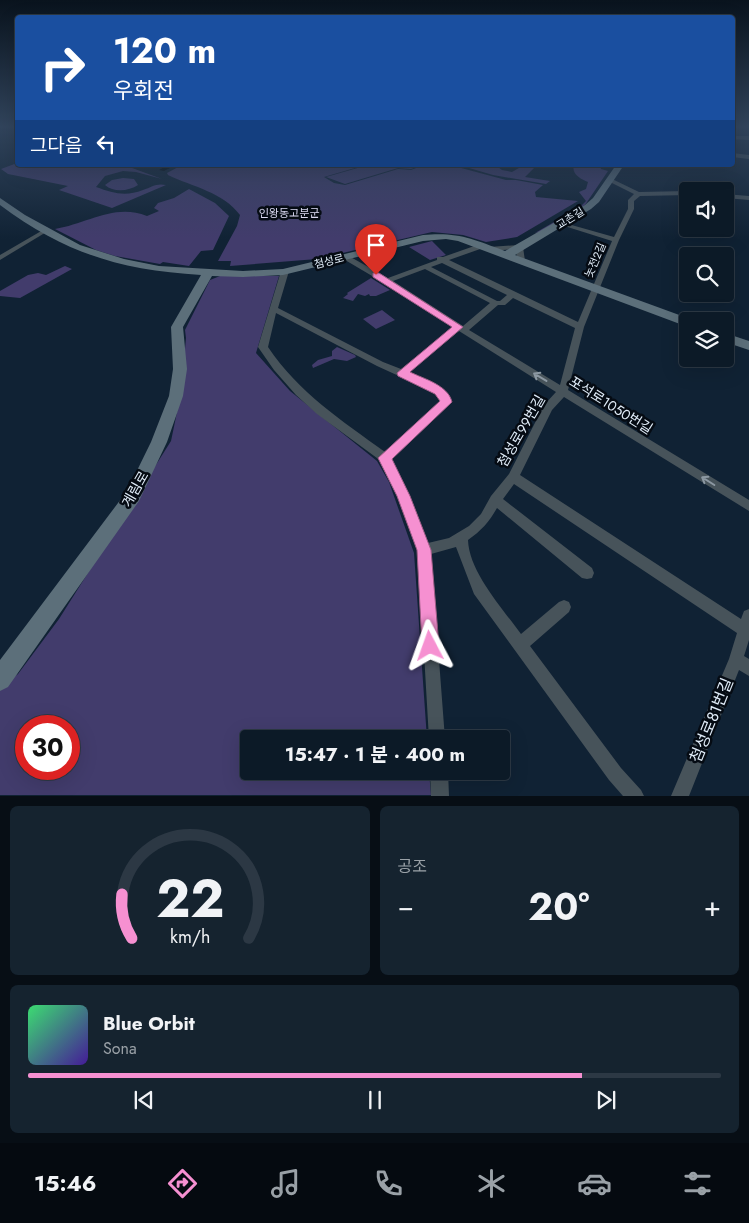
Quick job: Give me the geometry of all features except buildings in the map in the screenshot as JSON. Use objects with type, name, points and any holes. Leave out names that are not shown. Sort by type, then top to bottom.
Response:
[{"type":"street","name":"교촌길","points":[[506,255],[561,224],[596,200],[619,167]]},
{"type":"street","points":[[610,180],[638,194],[679,193]]},
{"type":"street","name":"놋전2길","points":[[595,288],[631,209],[630,200],[638,194]]},
{"type":"street","points":[[734,197],[749,198]]},
{"type":"street","name":"첨성로","points":[[0,201],[45,231],[76,247],[122,262],[159,269],[208,273],[243,274],[285,271],[434,236],[460,238],[679,320]]},
{"type":"street","points":[[561,224],[616,240]]},
{"type":"street","points":[[0,258],[45,231]]},
{"type":"street","points":[[387,281],[440,259],[484,247],[519,247],[521,261]]},
{"type":"street","name":"포석로1050번길","points":[[344,257],[387,281],[749,506]]},
{"type":"street","points":[[440,259],[580,327]]},
{"type":"street","points":[[424,266],[496,303],[502,303],[513,294]]},
{"type":"street","points":[[285,271],[263,347],[277,368],[300,393],[321,412],[385,458],[403,496],[424,550],[436,730]]},
{"type":"street","name":"계림로","points":[[0,680],[133,496],[160,442],[176,396],[180,369],[177,327],[208,273]]},
{"type":"street","name":"첨성로99번길","points":[[424,550],[452,543],[473,530],[485,518],[495,500],[513,477],[548,408],[563,391],[580,327],[595,288]]},
{"type":"street","points":[[402,373],[496,303]]},
{"type":"street","points":[[274,309],[380,364],[439,391],[446,398],[446,402],[385,458]]},
{"type":"street","points":[[734,340],[749,346]]},
{"type":"street","points":[[513,477],[746,623]]},
{"type":"street","points":[[495,500],[586,573]]},
{"type":"street","points":[[462,536],[462,549],[479,589],[563,701],[614,774],[635,796]]},
{"type":"street","points":[[520,646],[564,607]]},
{"type":"street","name":"첨성로81번길","points":[[680,796],[736,659],[746,623]]},
{"type":"street","points":[[736,659],[749,668]]},
{"type":"street","points":[[439,780],[440,796]]},
{"type":"green space","points":[[14,164],[15,167],[129,167],[162,179],[136,172],[123,171],[105,176],[96,187],[119,193],[130,193],[157,185],[166,185],[112,208],[59,190],[68,186],[8,174],[1,169]]},
{"type":"green space","name":"인왕동고분군","points":[[178,167],[358,167],[324,177],[334,183],[345,185],[398,169],[457,167],[506,180],[543,185],[535,192],[536,197],[578,201],[517,237],[486,242],[463,235],[432,232],[317,259],[230,266],[231,261],[218,261],[237,226],[240,215],[233,207],[216,195],[167,173]]},
{"type":"green space","points":[[361,167],[416,167],[411,169],[398,168],[345,184],[326,177]]},
{"type":"green space","points":[[466,167],[498,167],[512,172],[521,167],[535,167],[525,177],[550,181],[546,184],[493,175]]},
{"type":"green space","points":[[600,167],[601,169],[608,171],[585,205],[542,231],[535,233],[580,207],[586,201],[579,192],[586,189],[588,182],[575,174],[573,168]]},
{"type":"green space","points":[[134,179],[138,185],[122,190],[109,188],[105,185],[112,180]]},
{"type":"green space","points":[[189,189],[215,203],[229,216],[213,250],[201,251],[189,266],[163,262],[160,264],[115,256],[96,250],[55,229],[112,213],[135,213],[147,216],[159,211],[154,208],[158,203],[174,198]]},
{"type":"green space","points":[[432,241],[446,255],[430,260],[409,247]]},
{"type":"green space","points":[[65,266],[72,269],[20,298],[0,296],[0,291],[28,275],[38,273],[46,275]]},
{"type":"green space","points":[[220,276],[279,276],[256,353],[290,391],[377,461],[389,482],[414,553],[426,730],[240,730],[240,780],[430,780],[431,795],[0,795],[0,688],[18,674],[59,619],[171,441],[181,393],[186,338],[185,330],[210,280]]},
{"type":"green space","points":[[371,278],[390,290],[376,296],[358,294],[353,301],[343,298],[347,293]]},
{"type":"green space","points":[[382,310],[395,320],[376,329],[363,319]]},
{"type":"green space","points":[[337,347],[356,357],[347,361],[334,359],[313,368],[312,365],[318,360],[332,356],[332,351]]},
{"type":"waterway","points":[[162,170],[169,167]]},
{"type":"route","points":[[376,275],[458,327],[402,373],[439,391],[446,398],[446,402],[385,458],[403,496],[424,550],[430,646]]}]
